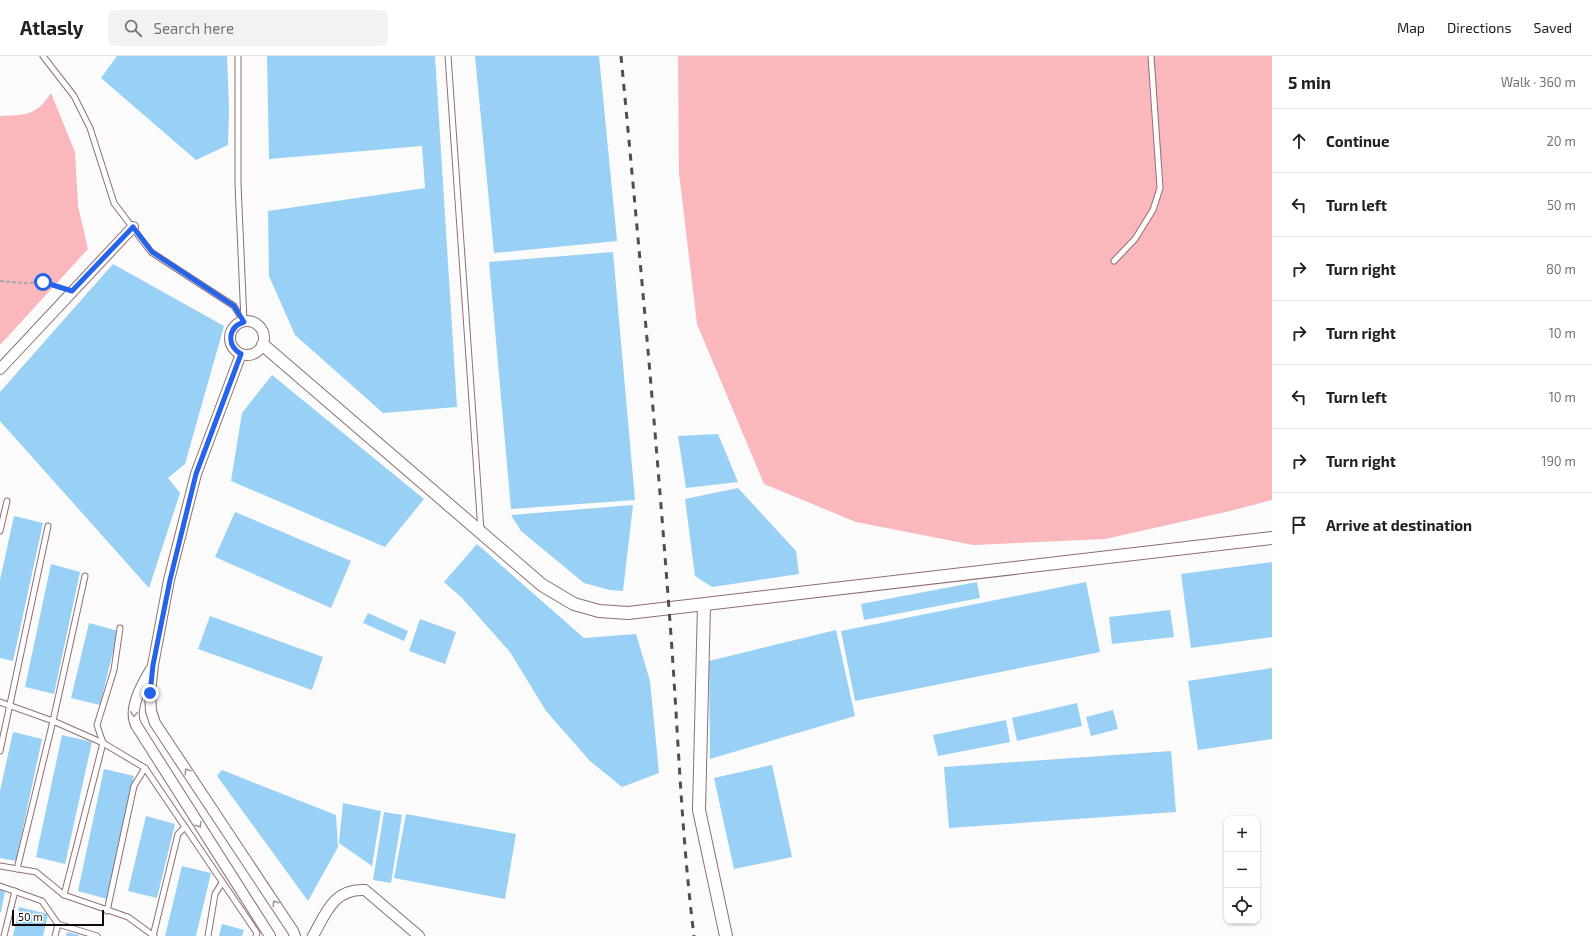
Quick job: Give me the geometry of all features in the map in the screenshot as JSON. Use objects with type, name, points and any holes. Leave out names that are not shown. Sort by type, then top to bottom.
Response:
[{"type":"street","points":[[0,369],[133,227]]},
{"type":"street","points":[[244,322],[254,323],[259,326],[264,335],[263,345],[256,353],[251,355],[241,354],[233,347],[230,336],[235,327],[244,322]]},
{"type":"street","points":[[263,345],[542,585],[574,604],[600,611],[628,613],[704,605],[1272,538]]},
{"type":"street","points":[[241,354],[196,474],[170,580],[153,665],[150,693],[151,711],[155,723],[295,936]]},
{"type":"street","points":[[704,605],[699,810],[726,936]]},
{"type":"street","points":[[153,665],[141,686],[133,719],[270,936]]},
{"type":"street","points":[[314,936],[328,909],[346,892],[354,889],[365,890],[419,936]]},
{"type":"lane","points":[[43,56],[74,96],[90,128],[114,203],[152,252],[234,306],[244,322]]},
{"type":"lane","points":[[238,56],[238,184],[244,322]]},
{"type":"lane","points":[[448,56],[481,532]]},
{"type":"lane","points":[[1114,261],[1135,239],[1153,210],[1160,188],[1151,56]]},
{"type":"lane","points":[[0,531],[7,501]]},
{"type":"lane","points":[[0,751],[11,706],[48,526]]},
{"type":"lane","points":[[17,869],[53,720],[85,576]]},
{"type":"lane","points":[[64,895],[103,743],[97,725],[114,670],[120,628]]},
{"type":"lane","points":[[0,702],[53,720],[103,743],[145,768],[257,933],[256,936]]},
{"type":"lane","points":[[108,911],[134,786],[145,768]]},
{"type":"lane","points":[[0,866],[36,872],[64,895],[128,917],[153,936],[178,834],[185,827]]},
{"type":"lane","points":[[208,936],[216,894],[222,883]]},
{"type":"lane","points":[[0,886],[42,901],[58,924],[97,936]]},
{"type":"lane","points":[[4,936],[15,891]]},
{"type":"lane","points":[[55,936],[58,924]]},
{"type":"path","points":[[0,281],[24,283],[43,282],[72,291]]},
{"type":"shaded area","points":[[678,56],[1272,56],[1272,500],[1105,539],[973,545],[856,522],[764,484],[697,324],[679,173]]},
{"type":"shaded area","points":[[51,93],[75,152],[78,206],[88,249],[0,345],[0,116],[30,113],[46,101]]},
{"type":"building","points":[[117,56],[227,56],[229,109],[228,145],[196,160],[101,78]]},
{"type":"building","points":[[267,56],[435,56],[457,407],[383,413],[295,335],[269,276],[268,211],[425,188],[422,146],[269,159]]},
{"type":"building","points":[[475,56],[599,56],[617,241],[494,253]]},
{"type":"building","points":[[613,252],[635,500],[511,509],[489,262]]},
{"type":"building","points":[[113,264],[224,326],[185,464],[168,478],[180,493],[149,588],[0,421],[0,392]]},
{"type":"building","points":[[272,375],[424,499],[385,547],[231,481],[242,413]]},
{"type":"building","points":[[718,434],[738,482],[686,488],[678,436]]},
{"type":"building","points":[[738,488],[796,551],[799,574],[712,587],[695,576],[685,499]]},
{"type":"building","points":[[633,505],[623,591],[610,590],[584,583],[521,531],[511,515]]},
{"type":"building","points":[[235,512],[351,561],[331,608],[215,557]]},
{"type":"building","points":[[14,516],[43,523],[13,661],[0,658],[0,580]]},
{"type":"building","points":[[477,544],[584,638],[636,634],[650,681],[659,773],[622,787],[590,761],[546,711],[510,652],[462,598],[444,582]]},
{"type":"building","points":[[1272,562],[1272,637],[1191,648],[1181,574]]},
{"type":"building","points":[[51,564],[80,572],[54,694],[25,687]]},
{"type":"building","points":[[977,582],[980,598],[864,620],[861,604]]},
{"type":"building","points":[[1086,582],[1100,652],[855,701],[841,631]]},
{"type":"building","points":[[1170,610],[1174,637],[1112,644],[1109,617]]},
{"type":"building","points":[[368,613],[408,631],[404,641],[363,623]]},
{"type":"building","points":[[210,616],[323,657],[312,690],[198,649]]},
{"type":"building","points":[[420,619],[456,632],[445,664],[409,651]]},
{"type":"building","points":[[89,623],[118,631],[100,705],[71,698]]},
{"type":"building","points":[[836,630],[855,716],[710,759],[709,661]]},
{"type":"building","points":[[1272,668],[1272,739],[1198,750],[1188,681]]},
{"type":"building","points":[[1077,703],[1082,726],[1017,741],[1012,718]]},
{"type":"building","points":[[1113,710],[1118,729],[1091,736],[1086,717]]},
{"type":"building","points":[[1006,720],[1010,742],[938,756],[933,735]]},
{"type":"building","points":[[13,732],[42,739],[16,861],[0,858],[0,791]]},
{"type":"building","points":[[62,735],[92,742],[65,864],[36,857]]},
{"type":"building","points":[[1171,751],[1176,812],[949,828],[944,767]]},
{"type":"building","points":[[772,765],[792,857],[734,869],[714,778]]},
{"type":"building","points":[[104,769],[134,776],[107,899],[78,891]]},
{"type":"building","points":[[222,770],[336,815],[338,847],[308,901],[217,776]]},
{"type":"building","points":[[343,803],[381,811],[372,866],[339,843]]},
{"type":"building","points":[[384,812],[402,815],[391,883],[373,880]]},
{"type":"building","points":[[406,814],[516,834],[505,899],[394,878]]},
{"type":"building","points":[[146,816],[175,824],[157,898],[128,891]]},
{"type":"building","points":[[182,866],[211,873],[196,936],[165,936]]},
{"type":"building","points":[[0,890],[5,891],[1,912],[0,912]]},
{"type":"building","points":[[19,907],[48,914],[43,936],[13,936]]},
{"type":"building","points":[[222,924],[244,930],[242,936],[219,936]]},
{"type":"building","points":[[67,932],[79,935],[79,936],[66,936]]},
{"type":"railway","points":[[621,56],[659,480],[683,819],[694,936]]},
{"type":"route","points":[[43,282],[72,291],[133,227],[152,252],[234,306],[244,322],[235,327],[230,336],[233,347],[241,354],[196,474],[170,580],[153,665],[150,693]]}]
